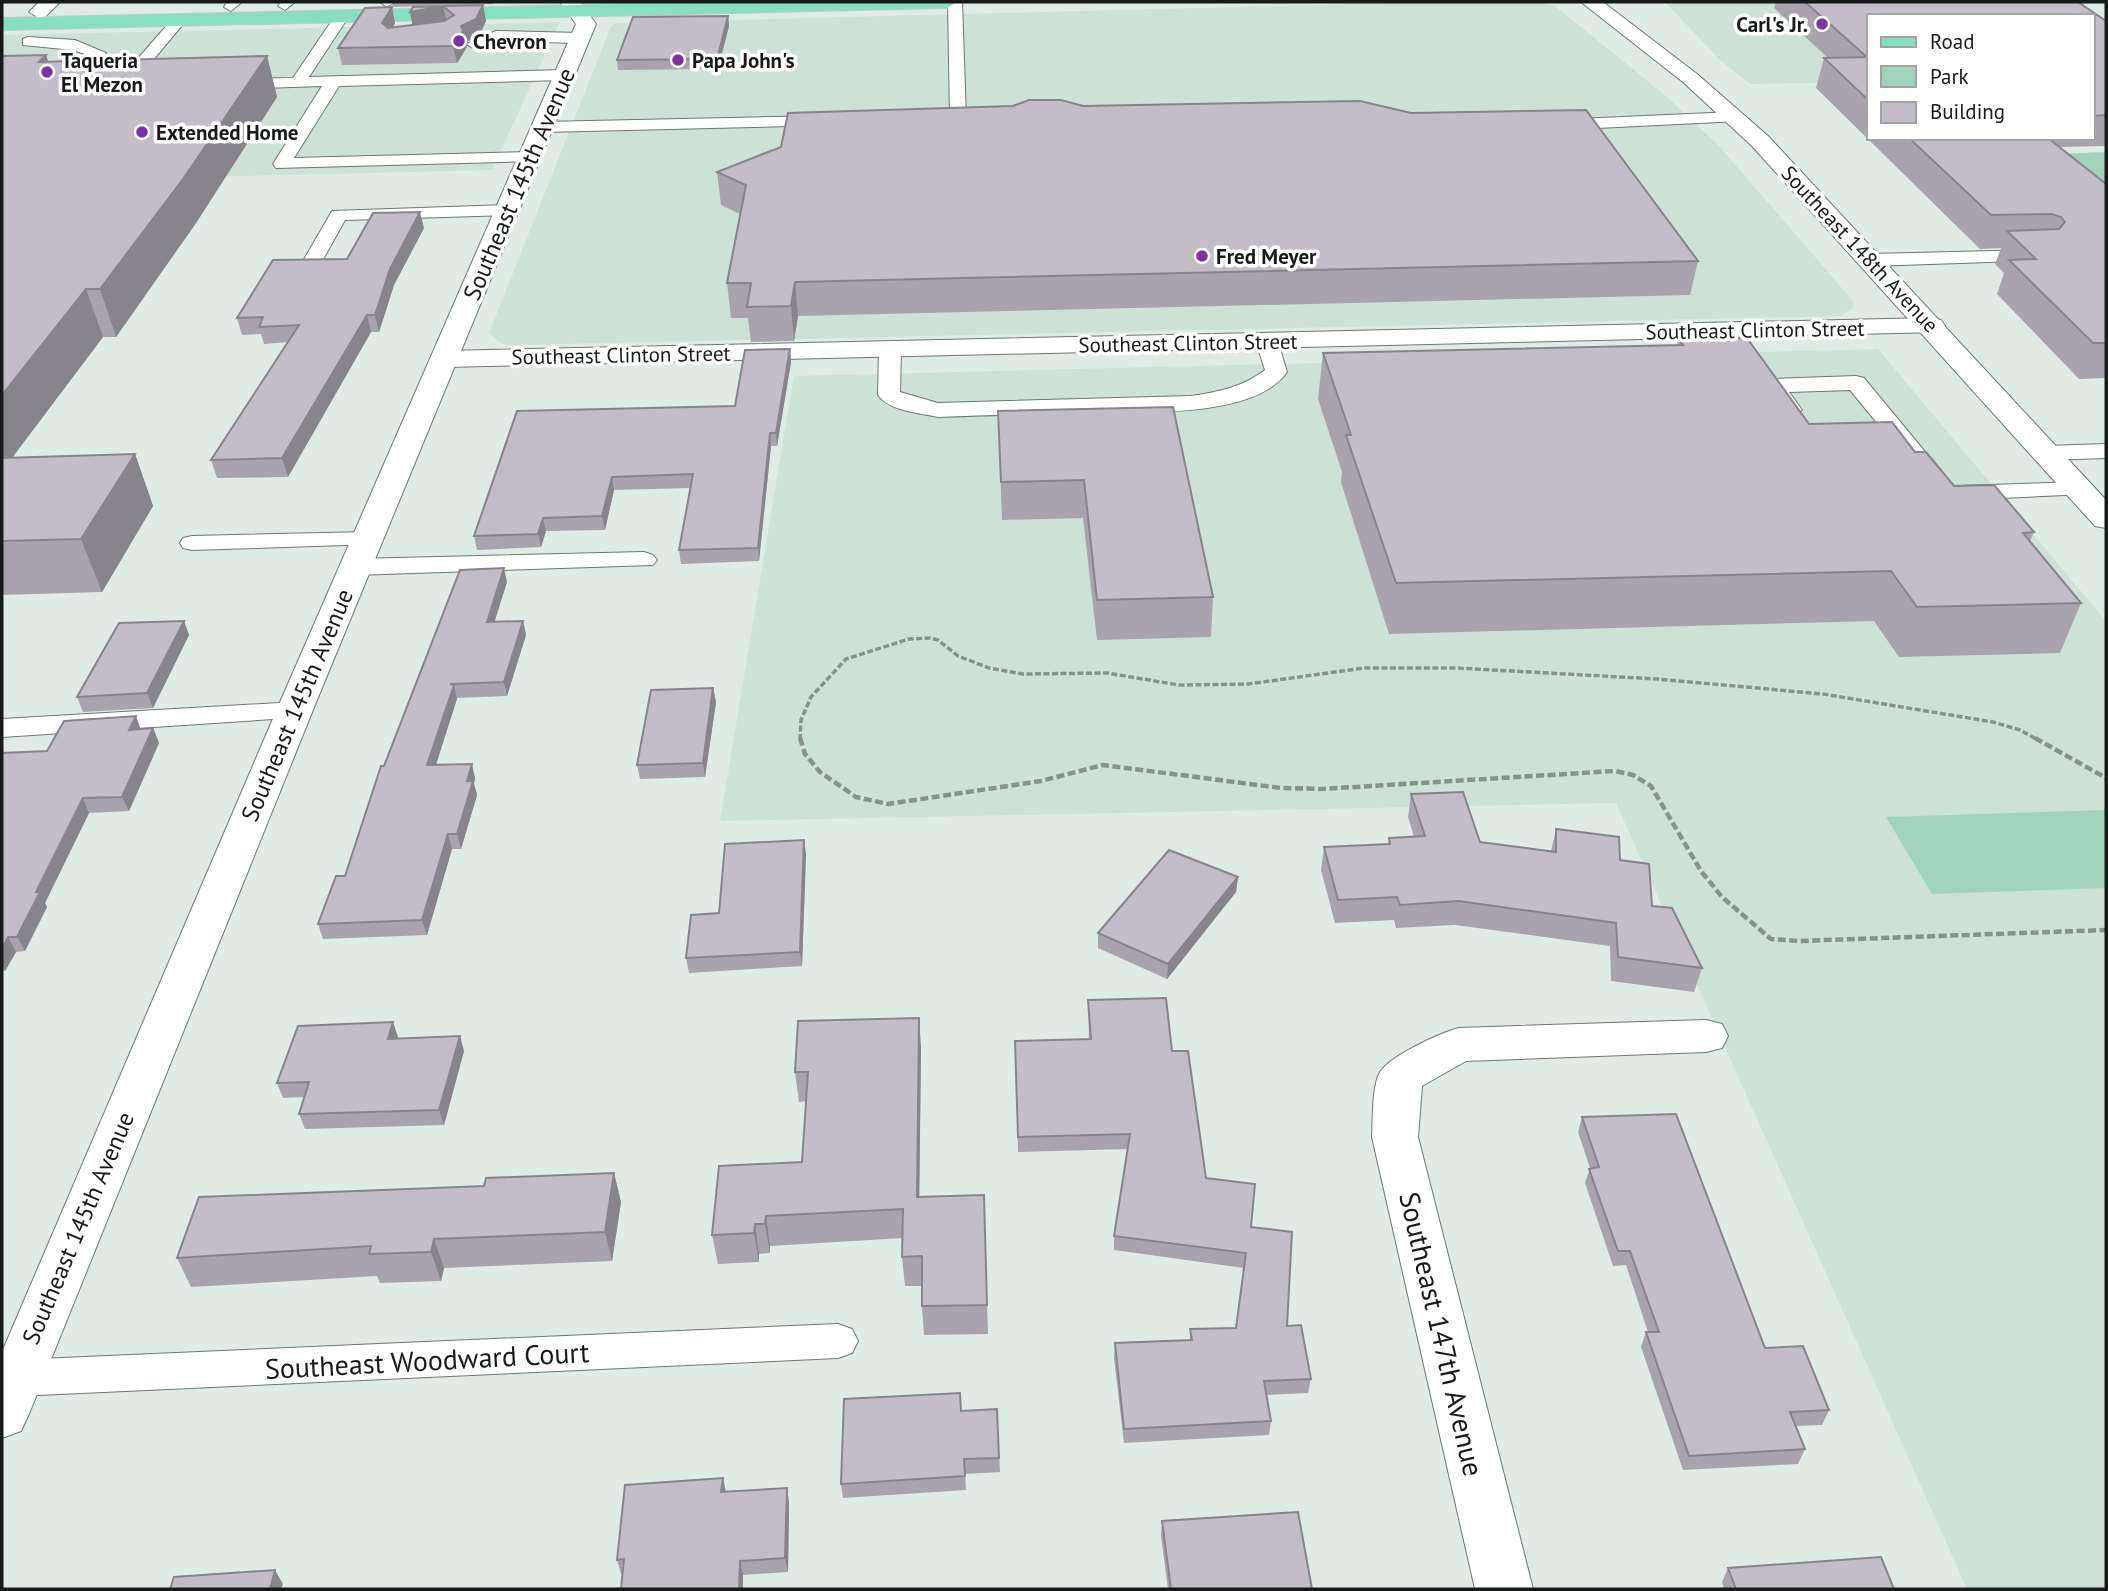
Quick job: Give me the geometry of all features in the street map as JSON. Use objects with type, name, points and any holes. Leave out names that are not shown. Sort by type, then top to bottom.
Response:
[{"type":"main road","points":[[2,12],[233,4],[451,2]]},
{"type":"main road","points":[[2,18],[46,12],[179,20],[342,16],[406,23],[573,6],[947,2]]},
{"type":"main road","points":[[2,24],[46,12]]},
{"type":"street","name":"Southeast 148th Avenue","points":[[1591,2],[1690,78],[1734,117],[1871,260],[2106,519]]},
{"type":"street","name":"Southeast 145th Avenue","points":[[9,1396],[361,553],[586,24],[573,6]]},
{"type":"street","name":"Southeast Clinton Street","points":[[445,359],[1931,326]]},
{"type":"street","name":"Southeast 147th Avenue","points":[[1504,1589],[1395,1137],[1400,1077],[1458,1045],[1706,1036]]},
{"type":"lane","points":[[955,2],[957,118]]},
{"type":"lane","points":[[2,87],[63,85],[75,79],[98,53],[75,45],[24,46],[46,12]]},
{"type":"lane","points":[[521,12],[489,36],[523,39],[580,38]]},
{"type":"lane","points":[[297,83],[342,16]]},
{"type":"lane","points":[[148,87],[120,87],[179,20]]},
{"type":"lane","points":[[216,85],[564,75]]},
{"type":"lane","points":[[334,81],[282,164],[530,157]]},
{"type":"lane","points":[[1543,125],[1734,117]]},
{"type":"lane","points":[[543,127],[837,121]]},
{"type":"lane","points":[[309,268],[339,215],[508,211]]},
{"type":"lane","points":[[1871,260],[2040,256]]},
{"type":"lane","points":[[890,349],[889,395],[910,404],[951,410],[1191,403],[1232,397],[1259,387],[1276,372],[1267,342]]},
{"type":"lane","points":[[1803,426],[1773,386],[1856,383],[1903,454],[1934,478],[1946,493],[2079,489]]},
{"type":"lane","points":[[2046,453],[2106,451]]},
{"type":"lane","points":[[192,543],[361,553],[644,561]]},
{"type":"lane","points":[[2,728],[295,711]]},
{"type":"lane","name":"Southeast Woodward Court","points":[[9,1396],[838,1341]]},
{"type":"path","points":[[2106,778],[2020,730],[1993,722],[1888,707],[1823,694],[1657,679],[1457,668],[1364,668],[1296,675],[1248,684],[1179,685],[1107,673],[1023,674],[989,668],[958,656],[938,640],[930,638],[909,639],[846,659],[811,697],[801,720],[800,739],[805,754],[820,772],[856,797],[888,804],[1041,780],[1103,765],[1281,788],[1322,789],[1601,770],[1624,772],[1639,777],[1651,786],[1701,872],[1722,897],[1771,939],[1800,941],[2106,930]]},
{"type":"shaded area","points":[[1429,2],[1540,2],[1555,6],[1666,96],[1720,147],[1853,301],[1853,307],[1841,316],[517,345],[502,344],[489,333],[611,27],[616,23]]},
{"type":"shaded area","points":[[1665,2],[1851,2],[1867,82],[1750,84],[1720,60]]},
{"type":"shaded area","points":[[560,22],[492,170],[2,182],[2,35]]},
{"type":"shaded area","points":[[1878,349],[2106,621],[2106,1589],[1967,1589],[1616,803],[720,821],[794,376]]},
{"type":"green space","points":[[2106,152],[2106,218],[2030,155]]},
{"type":"green space","points":[[2106,810],[2106,888],[1932,894],[1886,817]]},
{"type":"building","points":[[1805,2],[2078,2],[2106,21],[2106,115],[2094,116],[2094,14],[1867,14],[1867,57]]},
{"type":"building","points":[[483,5],[476,19],[461,26],[463,31],[453,46],[338,48],[365,8],[392,7],[382,23],[388,28],[444,21],[454,15],[443,6]]},
{"type":"building","points":[[442,6],[410,12],[413,7]]},
{"type":"building","points":[[728,16],[717,59],[617,60],[633,17]]},
{"type":"building","points":[[46,55],[39,62],[267,56],[183,179],[100,289],[86,289],[2,395],[2,56]]},
{"type":"building","points":[[1867,57],[1867,99],[1824,58]]},
{"type":"building","name":"Fred Meyer","points":[[1029,100],[1061,100],[1083,106],[1360,101],[1411,113],[1586,110],[1698,261],[795,282],[791,306],[747,307],[751,283],[727,283],[746,185],[717,172],[781,147],[788,113],[1013,106]]},
{"type":"building","points":[[1911,140],[2051,140],[2106,184],[2106,343],[2093,343],[2009,260],[2036,259],[2007,231],[2059,229],[2065,222],[2061,217],[2052,214],[1991,215]]},
{"type":"building","points":[[420,212],[390,269],[375,315],[367,315],[282,458],[211,460],[299,325],[259,327],[263,317],[237,318],[273,260],[347,259],[373,213]]},
{"type":"building","points":[[1747,338],[1809,424],[1892,422],[1915,452],[1926,452],[1954,486],[1994,485],[2034,532],[2023,533],[2081,603],[1917,607],[1891,571],[1396,583],[1346,435],[1351,435],[1323,353],[1683,345],[1678,339]]},
{"type":"building","points":[[790,349],[776,433],[770,433],[758,548],[679,550],[693,474],[612,477],[602,516],[543,518],[538,534],[474,536],[517,411],[735,406],[745,350]]},
{"type":"building","points":[[1173,407],[1213,597],[1097,600],[1084,480],[1001,482],[998,411]]},
{"type":"building","points":[[135,454],[81,539],[2,541],[2,458]]},
{"type":"building","points":[[504,568],[487,622],[523,621],[504,682],[450,684],[454,685],[427,765],[472,764],[467,781],[473,781],[457,834],[448,834],[422,920],[318,924],[336,876],[345,876],[381,766],[384,766],[460,570]]},
{"type":"building","points":[[184,621],[147,693],[77,697],[119,623]]},
{"type":"building","points":[[713,688],[703,763],[637,765],[651,690]]},
{"type":"building","points":[[136,716],[129,730],[153,728],[122,797],[83,798],[36,892],[40,892],[17,937],[8,937],[2,949],[2,753],[47,751],[64,721]]},
{"type":"building","points":[[1463,792],[1480,842],[1556,852],[1556,829],[1619,837],[1620,860],[1649,864],[1652,906],[1672,908],[1702,968],[1618,957],[1616,923],[1459,901],[1400,905],[1397,897],[1338,900],[1324,847],[1390,844],[1389,838],[1425,836],[1411,794]]},
{"type":"building","points":[[804,840],[800,952],[686,958],[691,915],[719,913],[725,844]]},
{"type":"building","points":[[1169,850],[1238,877],[1168,964],[1098,933]]},
{"type":"building","points":[[1166,998],[1172,1051],[1188,1051],[1206,1178],[1255,1184],[1251,1227],[1292,1232],[1287,1326],[1301,1325],[1311,1379],[1264,1381],[1271,1421],[1124,1429],[1115,1343],[1192,1340],[1190,1329],[1236,1328],[1246,1253],[1114,1236],[1130,1134],[1018,1137],[1015,1041],[1091,1039],[1088,1000]]},
{"type":"building","points":[[919,1018],[917,1197],[984,1195],[987,1305],[922,1306],[922,1256],[902,1257],[903,1209],[766,1216],[765,1224],[755,1224],[754,1233],[712,1235],[719,1166],[802,1162],[808,1072],[795,1072],[798,1021]]},
{"type":"building","points":[[393,1022],[388,1039],[460,1036],[439,1110],[299,1114],[309,1082],[277,1083],[298,1026]]},
{"type":"building","points":[[1676,1114],[1765,1348],[1803,1346],[1829,1410],[1790,1412],[1805,1449],[1689,1456],[1646,1332],[1659,1332],[1630,1251],[1618,1251],[1589,1169],[1599,1167],[1582,1117]]},
{"type":"building","points":[[614,1173],[605,1232],[434,1239],[431,1252],[369,1254],[371,1246],[177,1258],[199,1197],[484,1186],[486,1178]]},
{"type":"building","points":[[960,1393],[961,1411],[997,1409],[999,1458],[964,1459],[965,1476],[841,1484],[844,1399]]},
{"type":"building","points":[[723,1478],[721,1492],[787,1488],[785,1558],[740,1561],[739,1589],[621,1589],[624,1559],[617,1560],[625,1485]]},
{"type":"building","points":[[1298,1512],[1312,1589],[1171,1589],[1162,1521]]},
{"type":"building","points":[[1881,1557],[1894,1589],[1736,1589],[1728,1568]]},
{"type":"building","points":[[275,1570],[270,1589],[170,1589],[174,1577]]},
{"type":"place","name":"Carl's Jr.","points":[[1822,24]]},
{"type":"place","name":"Chevron","points":[[459,41]]},
{"type":"place","name":"Papa John's","points":[[678,60]]},
{"type":"place","name":"Taqueria El Mezon","points":[[47,72]]},
{"type":"place","name":"Extended Home","points":[[142,132]]},
{"type":"place","name":"Fred Meyer","points":[[1202,256]]}]
